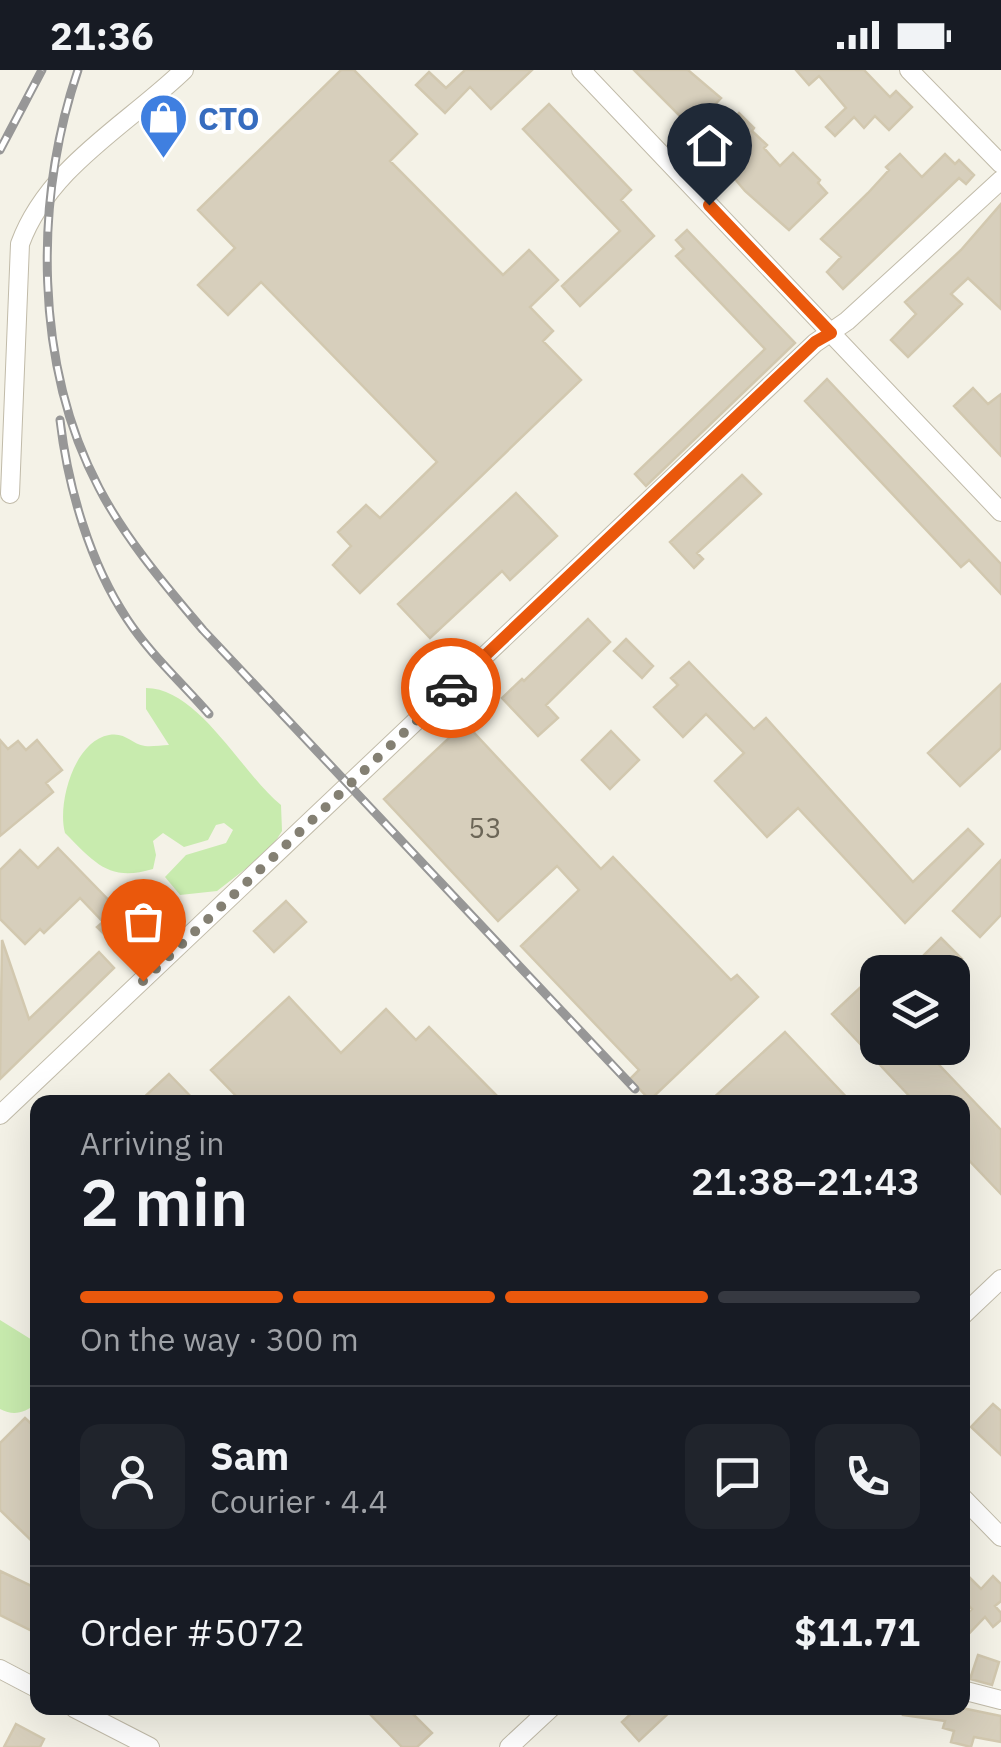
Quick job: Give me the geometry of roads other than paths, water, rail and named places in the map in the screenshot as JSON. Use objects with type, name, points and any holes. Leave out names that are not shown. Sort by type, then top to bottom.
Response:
[{"type":"street","points":[[10,494],[20,244],[30,217],[54,183],[184,70]]},
{"type":"street","points":[[581,70],[1001,512]]},
{"type":"street","points":[[909,70],[1001,164]]},
{"type":"street","points":[[0,1115],[815,342],[831,333],[1001,180]]},
{"type":"street","points":[[970,1308],[1001,1279]]},
{"type":"street","points":[[970,1505],[1001,1537]]},
{"type":"street","points":[[0,1669],[30,1685]]},
{"type":"street","points":[[970,1692],[1001,1700]]},
{"type":"street","points":[[88,1715],[150,1747]]},
{"type":"street","points":[[509,1747],[543,1715]]},
{"type":"railway","points":[[0,150],[42,70]]},
{"type":"railway","points":[[78,70],[54,173],[48,227],[48,282],[52,336],[62,389],[99,488],[134,544],[203,630],[635,1089]]},
{"type":"railway","points":[[60,420],[83,524],[102,574],[146,644],[209,714]]},
{"type":"place","name":"СТО","points":[[163,160]]}]
